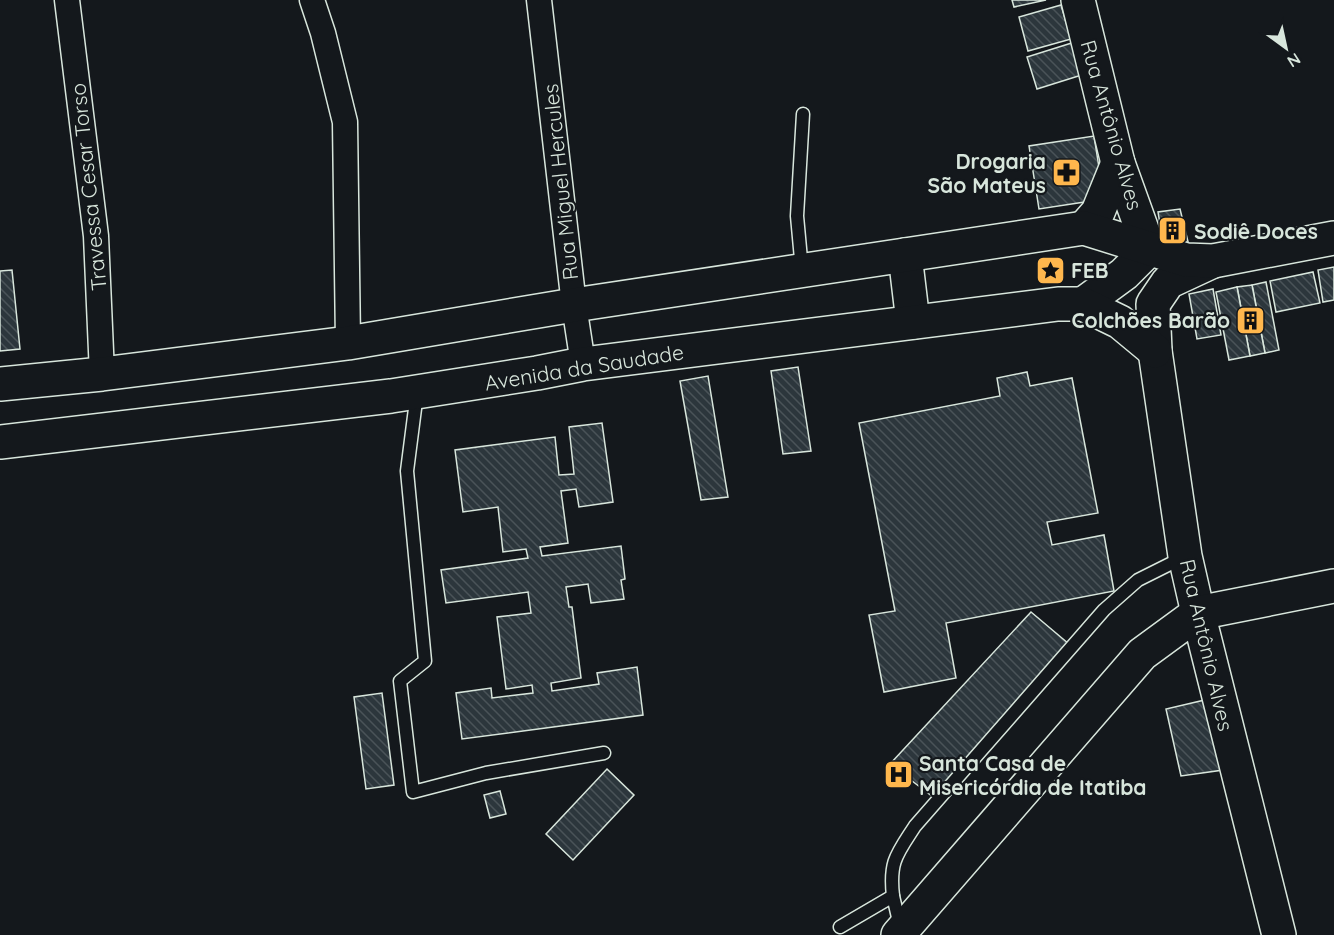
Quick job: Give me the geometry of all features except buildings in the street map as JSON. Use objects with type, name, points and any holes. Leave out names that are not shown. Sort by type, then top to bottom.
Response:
[{"type":"main road","name":"Rua Antônio Alves","points":[[1078,0],[1118,163],[1149,249]]},
{"type":"main road","points":[[1084,228],[1098,212],[1118,163]]},
{"type":"main road","points":[[0,384],[102,374],[348,343],[1084,228],[1186,261],[1213,261],[1334,238]]},
{"type":"main road","points":[[1083,304],[1124,274],[1149,249]]},
{"type":"main road","points":[[905,255],[913,322]]},
{"type":"main road","name":"Rua Antônio Alves","points":[[1213,261],[1168,282],[1153,304],[1155,351],[1185,556],[1279,935]]},
{"type":"main road","name":"Avenida da Saudade","points":[[0,442],[417,392],[583,364],[1058,304],[1083,304],[1120,322],[1155,351]]},
{"type":"main road","points":[[900,933],[1142,654],[1198,613],[1334,586]]},
{"type":"street","name":"Travessa Cesar Torso","points":[[67,0],[96,236],[102,374]]},
{"type":"street","points":[[312,0],[323,33],[345,122],[348,343]]},
{"type":"street","name":"Rua Miguel Hercules","points":[[539,0],[574,306],[583,364]]},
{"type":"lane","points":[[802,271],[797,216],[803,114]]},
{"type":"lane","points":[[417,392],[408,471],[425,661],[400,681],[413,792],[486,773],[604,753]]},
{"type":"lane","points":[[900,933],[891,876],[895,858],[915,826],[1104,610],[1138,580],[1185,556]]},
{"type":"lane","points":[[840,927],[893,896]]},
{"type":"place","name":"Drogaria São Mateus","points":[[1067,173]]},
{"type":"place","name":"Sodiê Doces","points":[[1173,231]]},
{"type":"place","name":"FEB","points":[[1050,270]]},
{"type":"place","name":"Colchões Barão","points":[[1251,320]]},
{"type":"place","name":"Santa Casa de Misericórdia de Itatiba","points":[[898,775]]}]
